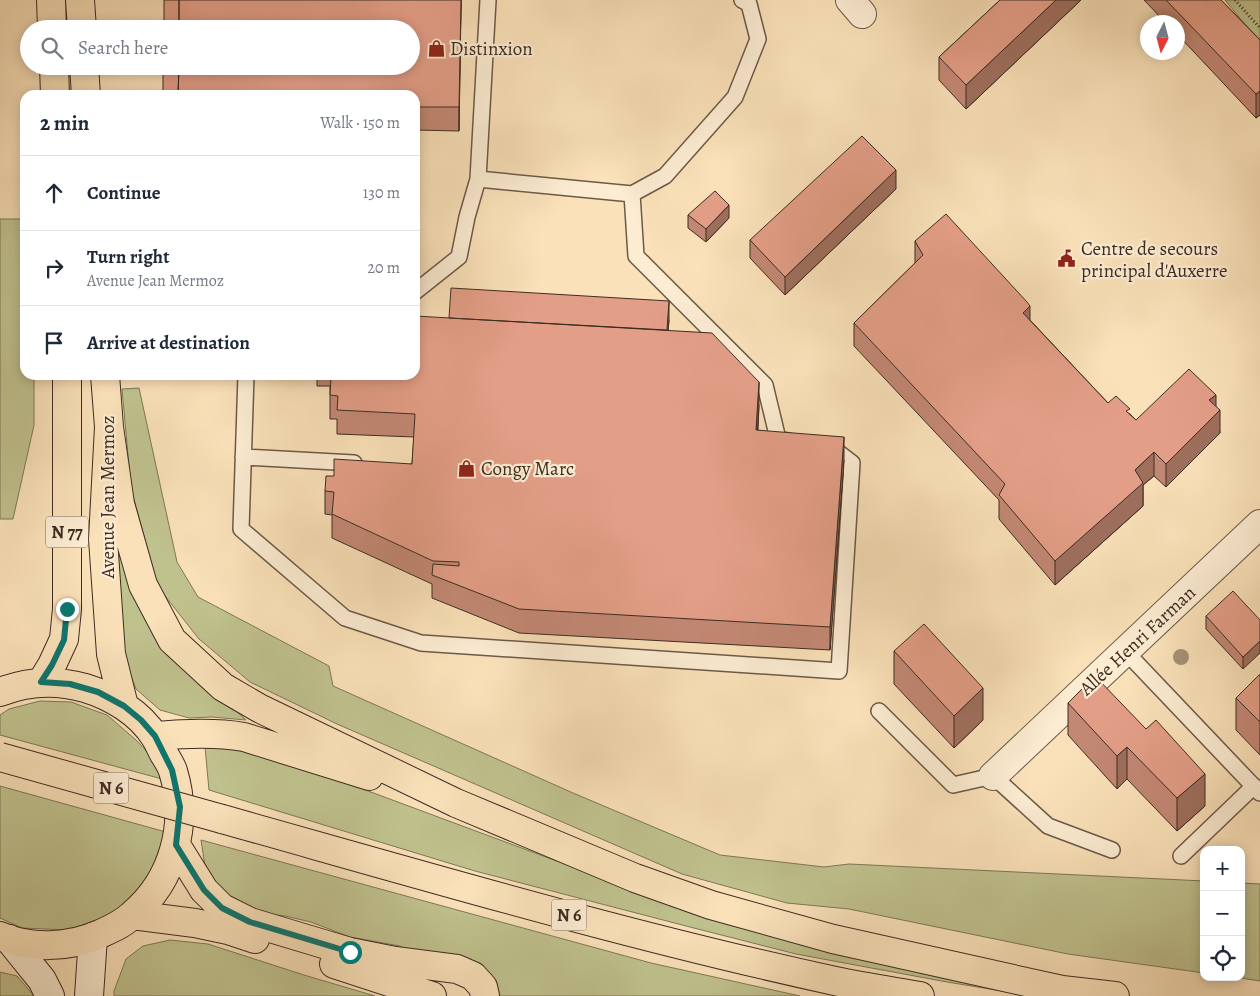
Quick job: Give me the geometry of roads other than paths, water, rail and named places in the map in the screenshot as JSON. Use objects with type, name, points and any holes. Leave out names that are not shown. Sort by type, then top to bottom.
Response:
[{"type":"main road","points":[[51,0],[52,20]]},
{"type":"main road","points":[[80,0],[81,20]]},
{"type":"main road","points":[[54,75],[55,90]]},
{"type":"main road","points":[[85,75],[86,90]]},
{"type":"main road","name":"N 77","points":[[41,682],[64,640],[67,609],[67,380]]},
{"type":"main road","name":"Avenue Jean Mermoz","points":[[105,380],[109,427],[104,548],[111,654],[124,706]]},
{"type":"main road","points":[[109,427],[120,504],[144,585],[172,640],[223,688],[259,708],[456,804],[635,878],[711,906],[833,939],[1062,990],[1115,996]]},
{"type":"main road","points":[[0,692],[14,687],[41,682],[70,684],[98,692],[124,706],[141,720],[155,736],[172,770],[180,807],[176,845],[167,872],[152,895],[132,915],[114,928],[93,937],[66,944],[37,945],[4,938]]},
{"type":"main road","points":[[155,736],[201,733],[244,737],[456,804]]},
{"type":"main road","name":"N 6","points":[[0,757],[524,904],[676,944],[836,981],[920,996]]},
{"type":"main road","points":[[176,845],[204,890],[222,908],[250,922],[350,952],[394,961],[457,969],[473,976],[483,987],[485,996]]},
{"type":"main road","points":[[132,915],[195,923],[228,930],[424,994]]},
{"type":"street","name":"Allée Henri Farman","points":[[993,776],[1260,524]]},
{"type":"street","points":[[89,996],[93,937]]},
{"type":"street","points":[[4,938],[42,980],[50,996]]},
{"type":"lane","points":[[420,288],[460,257],[467,218],[478,179],[488,0]]},
{"type":"lane","points":[[478,179],[632,194],[666,176],[735,97],[758,39],[749,4],[742,0]]},
{"type":"lane","points":[[246,380],[241,529],[345,618],[421,643],[839,671],[852,463],[836,450],[778,439],[765,385],[636,256],[632,194]]},
{"type":"lane","points":[[243,457],[366,463]]},
{"type":"lane","points":[[1126,651],[1257,789],[1181,856]]},
{"type":"lane","points":[[879,711],[952,785],[993,776],[1048,826],[1112,850]]},
{"type":"place","name":"Distinxion","points":[[436,48]]},
{"type":"place","name":"Centre de secours principal d'Auxerre","points":[[1067,259]]},
{"type":"place","name":"Congy Marc","points":[[467,468]]}]
